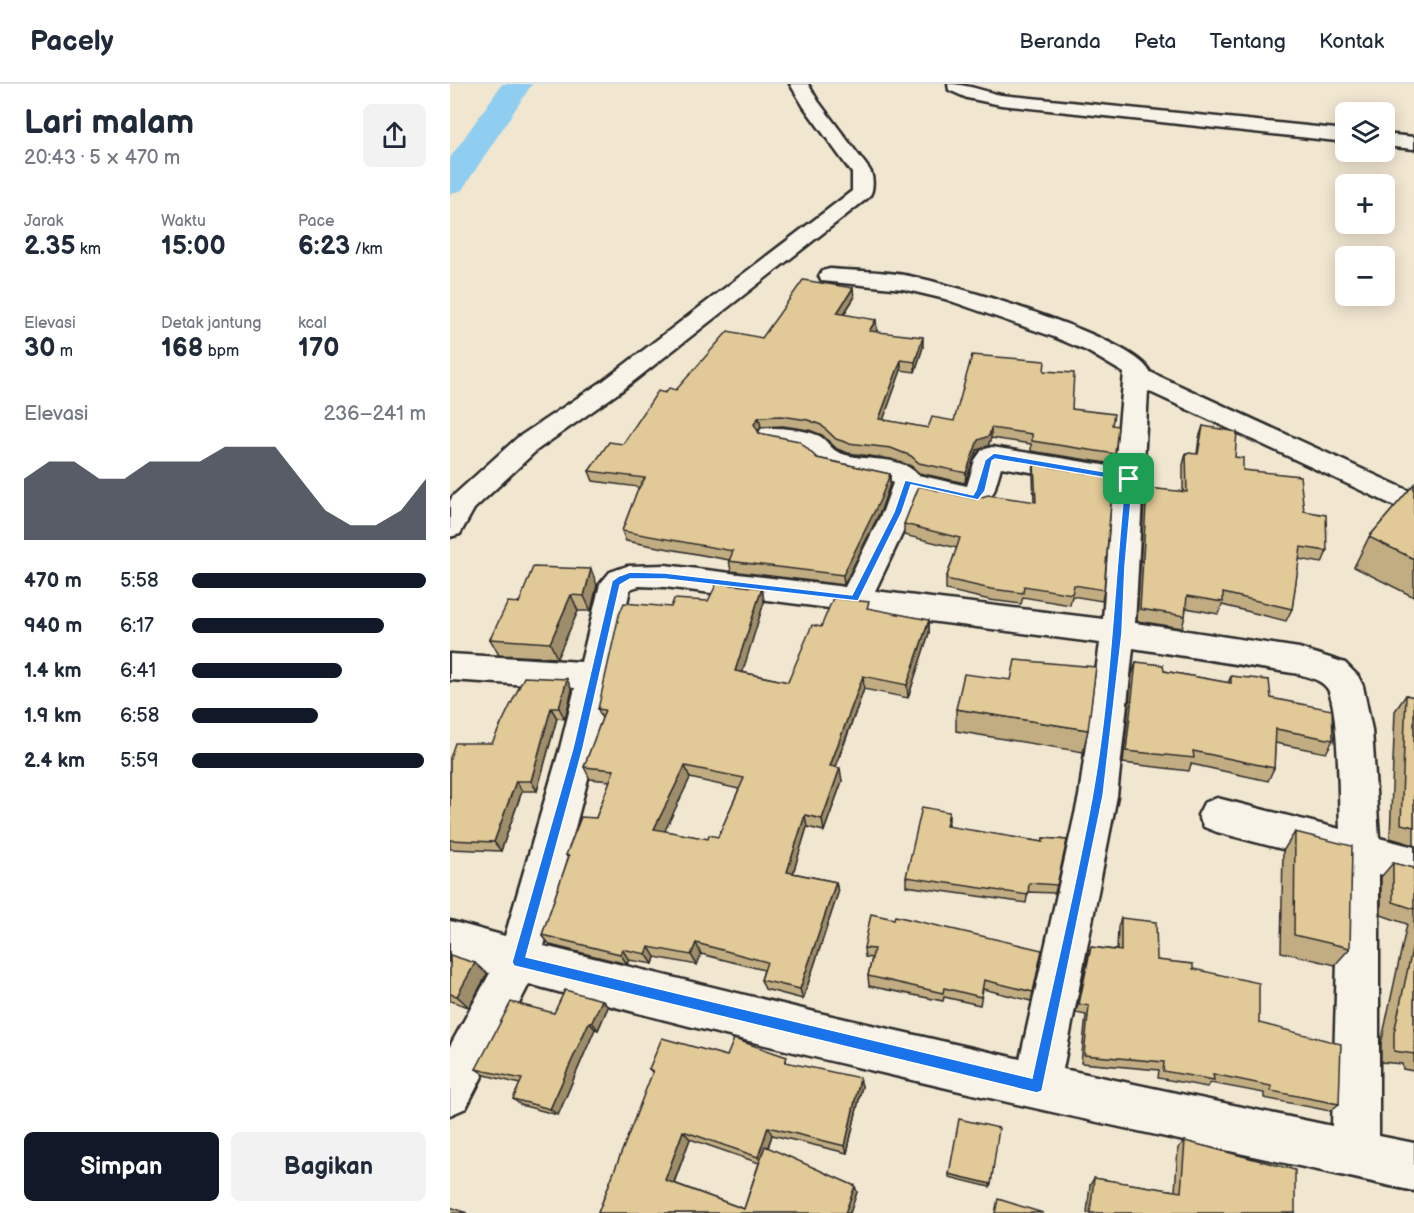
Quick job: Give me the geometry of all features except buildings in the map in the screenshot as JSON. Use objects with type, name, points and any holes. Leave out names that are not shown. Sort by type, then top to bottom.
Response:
[{"type":"street","points":[[450,527],[464,503],[527,444],[612,386],[862,193],[862,173],[810,103],[799,84]]},
{"type":"street","points":[[957,84],[956,86],[962,91],[1001,100],[1335,135]]},
{"type":"street","points":[[1395,141],[1414,143]]},
{"type":"street","points":[[830,276],[904,282],[948,293],[1068,335],[1121,359],[1137,371],[1120,566],[1118,633],[1098,796],[1037,1086]]},
{"type":"street","points":[[1137,376],[1414,505]]},
{"type":"street","points":[[771,435],[810,442],[829,460],[892,471],[903,476],[908,482],[975,498],[980,491],[989,460],[994,456],[1129,479]]},
{"type":"street","points":[[855,599],[898,512],[908,482]]},
{"type":"street","points":[[450,1092],[519,962],[578,748],[616,584],[622,578],[630,575],[665,576],[1118,633],[1299,662],[1333,672],[1346,686],[1354,730],[1360,850],[1355,1155]]},
{"type":"street","points":[[450,667],[594,676]]},
{"type":"street","points":[[1217,815],[1414,865]]},
{"type":"street","points":[[450,941],[519,962],[1037,1086],[1414,1167]]},
{"type":"waterway","points":[[450,183],[517,84]]},
{"type":"route","points":[[994,456],[1129,479],[1120,566],[1118,633],[1098,796],[1037,1086],[519,962],[578,748],[616,584],[622,578],[630,575],[665,576],[855,599],[898,512],[908,482],[975,498],[980,491],[989,460],[994,456]]}]
